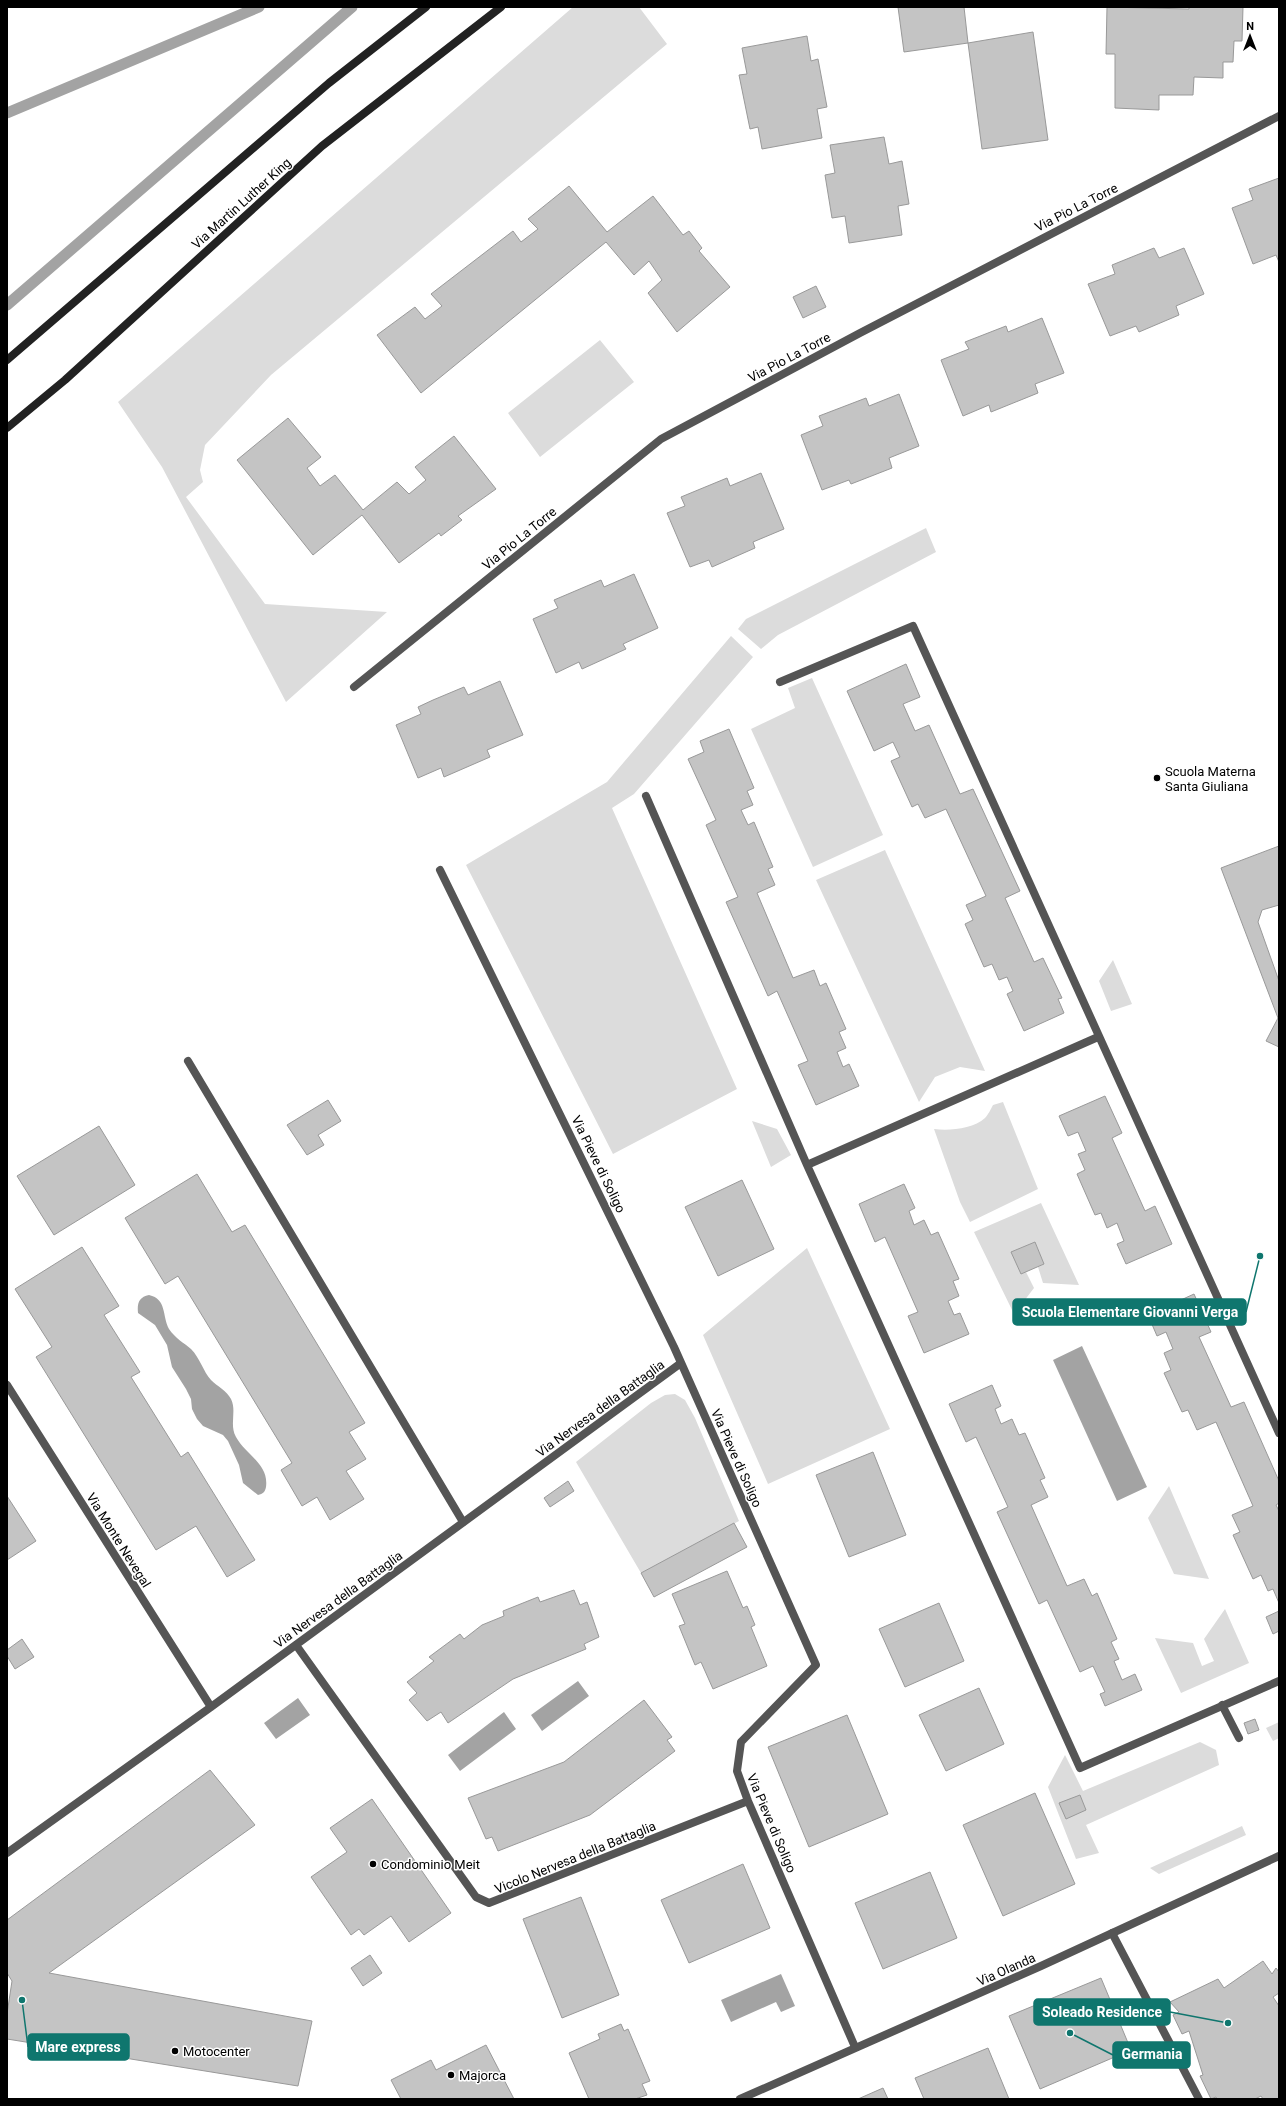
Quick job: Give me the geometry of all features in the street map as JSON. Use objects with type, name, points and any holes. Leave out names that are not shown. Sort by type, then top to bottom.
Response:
[{"type":"main road","points":[[7,360],[329,83],[426,7]]},
{"type":"main road","name":"Via Martin Luther King","points":[[7,428],[65,380],[322,146],[501,7]]},
{"type":"street","name":"Via Pio La Torre","points":[[354,687],[662,439],[860,333],[1279,116]]},
{"type":"street","points":[[780,682],[913,626],[1098,1037],[1279,1433]]},
{"type":"street","points":[[646,796],[807,1165],[1080,1768],[1279,1681]]},
{"type":"street","name":"Via Pieve di Soligo","points":[[440,870],[682,1363],[816,1665],[740,1742],[737,1771],[748,1801],[855,2047]]},
{"type":"street","points":[[807,1165],[1098,1037]]},
{"type":"street","points":[[188,1061],[463,1522]]},
{"type":"street","name":"Via Nervesa della Battaglia","points":[[7,1853],[296,1645],[682,1363]]},
{"type":"street","name":"Via Monte Nevegal","points":[[7,1385],[210,1707]]},
{"type":"street","name":"Vicolo Nervesa della Battaglia","points":[[296,1645],[476,1897],[489,1903],[748,1801]]},
{"type":"street","points":[[1222,1705],[1239,1738]]},
{"type":"street","name":"Via Olanda","points":[[740,2099],[1027,1972],[1279,1856]]},
{"type":"street","points":[[1112,1933],[1199,2099]]},
{"type":"shaded area","points":[[573,7],[639,7],[667,44],[271,375],[205,445],[200,470],[203,482],[186,497],[265,604],[387,612],[286,702],[162,467],[118,402]]},
{"type":"shaded area","points":[[600,340],[634,382],[540,457],[508,413]]},
{"type":"shaded area","points":[[926,528],[936,552],[778,635],[761,649],[738,629],[746,619]]},
{"type":"shaded area","points":[[731,636],[753,657],[634,794],[612,808],[737,1089],[613,1154],[466,865],[607,782]]},
{"type":"shaded area","points":[[812,678],[883,835],[813,867],[751,729],[795,708],[788,688]]},
{"type":"shaded area","points":[[885,850],[985,1071],[960,1067],[935,1077],[919,1102],[816,880]]},
{"type":"shaded area","points":[[1113,960],[1132,1004],[1111,1011],[1099,981]]},
{"type":"shaded area","points":[[1003,1102],[1038,1189],[970,1222],[960,1202],[934,1129],[947,1130],[974,1125],[985,1118],[993,1105]]},
{"type":"shaded area","points":[[752,1121],[777,1129],[791,1155],[771,1167]]},
{"type":"shaded area","points":[[1041,1203],[1079,1285],[1043,1283],[1038,1267],[1044,1264],[1035,1242],[1012,1252],[1021,1274],[1026,1272],[1034,1288],[1014,1314],[974,1232]]},
{"type":"shaded area","points":[[807,1248],[890,1429],[768,1484],[703,1335]]},
{"type":"shaded area","points":[[149,1295],[159,1300],[171,1332],[191,1349],[197,1356],[211,1380],[231,1399],[233,1404],[233,1428],[236,1437],[256,1460],[264,1472],[266,1487],[262,1493],[258,1495],[243,1483],[239,1465],[228,1441],[223,1435],[203,1426],[197,1419],[192,1409],[191,1399],[172,1367],[167,1345],[155,1325],[138,1313],[139,1301],[143,1297]]},
{"type":"shaded area","points":[[1082,1346],[1147,1487],[1117,1501],[1053,1360]]},
{"type":"shaded area","points":[[675,1394],[685,1400],[695,1418],[739,1521],[641,1573],[576,1462],[651,1403],[665,1395]]},
{"type":"shaded area","points":[[1169,1486],[1209,1579],[1174,1574],[1148,1518]]},
{"type":"shaded area","points":[[1225,1609],[1249,1663],[1181,1693],[1155,1638],[1193,1643],[1202,1666],[1214,1661],[1204,1639]]},
{"type":"shaded area","points":[[578,1681],[589,1696],[542,1731],[531,1715]]},
{"type":"shaded area","points":[[298,1698],[310,1715],[276,1739],[264,1723]]},
{"type":"shaded area","points":[[504,1712],[516,1729],[460,1771],[448,1755]]},
{"type":"shaded area","points":[[1279,1722],[1279,1738],[1273,1741],[1266,1728]]},
{"type":"shaded area","points":[[1200,1742],[1216,1750],[1219,1765],[1086,1825],[1099,1853],[1076,1859],[1048,1787],[1065,1755],[1083,1791]]},
{"type":"shaded area","points":[[1242,1826],[1246,1835],[1159,1874],[1150,1868]]},
{"type":"shaded area","points":[[781,1974],[795,2006],[781,2012],[776,2002],[731,2022],[721,2000]]},
{"type":"building","points":[[898,7],[964,7],[968,43],[904,52]]},
{"type":"building","points":[[1107,7],[1189,9],[1189,7],[1243,7],[1242,41],[1234,41],[1233,62],[1223,62],[1223,78],[1194,77],[1193,95],[1159,95],[1159,110],[1115,108],[1115,54],[1106,54]]},
{"type":"building","points":[[1033,32],[1048,140],[982,149],[968,43]]},
{"type":"building","points":[[807,36],[811,61],[818,59],[827,107],[817,109],[822,138],[762,149],[758,127],[750,129],[739,75],[747,74],[742,48]]},
{"type":"building","points":[[884,137],[889,164],[902,161],[909,204],[898,206],[902,235],[849,243],[845,216],[832,218],[825,175],[835,173],[830,145]]},
{"type":"building","points":[[1279,178],[1279,262],[1276,255],[1253,264],[1232,208],[1253,200],[1249,189]]},
{"type":"building","points":[[569,186],[607,232],[653,196],[683,235],[689,231],[702,248],[699,251],[730,287],[677,332],[648,293],[662,280],[649,261],[634,275],[606,242],[421,393],[377,335],[415,307],[425,319],[442,306],[431,294],[513,231],[521,242],[538,229],[528,219]]},
{"type":"building","points":[[1154,248],[1159,258],[1184,248],[1204,294],[1176,306],[1179,315],[1139,332],[1136,326],[1110,336],[1088,284],[1115,274],[1112,265]]},
{"type":"building","points":[[816,286],[826,307],[803,318],[793,297]]},
{"type":"building","points":[[1042,318],[1064,373],[1035,384],[1038,393],[991,412],[989,405],[963,416],[941,360],[969,349],[965,342],[1006,326],[1008,332]]},
{"type":"building","points":[[899,394],[919,446],[889,458],[892,468],[851,484],[849,480],[822,490],[801,435],[823,426],[819,416],[866,398],[869,406]]},
{"type":"building","points":[[288,418],[321,457],[307,468],[320,486],[335,475],[363,510],[397,482],[409,494],[426,480],[415,467],[454,436],[496,489],[458,516],[462,520],[441,536],[439,533],[399,563],[362,515],[313,555],[237,460]]},
{"type":"building","points":[[761,473],[784,529],[753,542],[755,548],[712,567],[709,560],[690,567],[667,513],[685,506],[681,497],[727,478],[730,486]]},
{"type":"building","points":[[634,574],[658,628],[623,644],[626,649],[582,669],[579,662],[556,673],[533,619],[558,608],[554,600],[601,580],[604,587]]},
{"type":"building","points":[[906,664],[920,697],[903,704],[915,731],[929,725],[960,794],[973,789],[1020,891],[1005,898],[1034,962],[1043,958],[1062,998],[1058,999],[1064,1013],[1024,1031],[1007,994],[1013,991],[1007,977],[999,980],[992,964],[984,967],[965,924],[973,920],[966,905],[986,896],[946,809],[925,818],[918,804],[912,807],[891,761],[900,757],[893,742],[874,751],[847,691]]},
{"type":"building","points":[[500,681],[523,735],[487,750],[490,757],[444,777],[441,768],[418,778],[396,725],[421,714],[418,707],[433,700],[464,687],[468,695]]},
{"type":"building","points":[[729,729],[754,788],[747,791],[753,805],[741,810],[748,825],[754,822],[773,867],[768,869],[775,885],[757,893],[793,978],[814,970],[820,986],[826,983],[846,1029],[839,1032],[846,1048],[837,1052],[843,1067],[849,1064],[859,1086],[816,1105],[798,1065],[808,1061],[777,991],[768,996],[726,902],[738,897],[706,825],[716,820],[688,759],[704,752],[700,741]]},
{"type":"building","points":[[1279,846],[1279,905],[1262,910],[1258,922],[1279,981],[1279,1047],[1266,1041],[1278,1018],[1221,868]]},
{"type":"building","points":[[1105,1096],[1122,1133],[1112,1138],[1145,1211],[1155,1206],[1172,1244],[1126,1264],[1117,1244],[1124,1241],[1117,1223],[1107,1228],[1101,1213],[1095,1215],[1077,1174],[1085,1170],[1078,1154],[1086,1151],[1078,1132],[1068,1136],[1059,1116]]},
{"type":"building","points":[[328,1100],[341,1121],[318,1135],[324,1145],[307,1155],[287,1125]]},
{"type":"building","points":[[99,1126],[135,1185],[54,1235],[17,1176]]},
{"type":"building","points":[[197,1174],[232,1232],[245,1225],[365,1423],[349,1432],[366,1459],[346,1471],[364,1499],[330,1520],[317,1497],[302,1506],[281,1470],[292,1463],[178,1276],[165,1284],[125,1218]]},
{"type":"building","points":[[742,1180],[774,1249],[718,1276],[685,1207]]},
{"type":"building","points":[[904,1184],[915,1208],[909,1211],[914,1225],[924,1220],[931,1235],[938,1232],[959,1279],[953,1281],[959,1296],[948,1301],[954,1315],[960,1313],[969,1334],[924,1353],[908,1316],[918,1312],[885,1237],[875,1242],[859,1204]]},
{"type":"building","points":[[1035,1242],[1044,1264],[1021,1274],[1011,1252]]},
{"type":"building","points":[[82,1247],[119,1306],[104,1315],[140,1372],[131,1377],[181,1457],[188,1452],[255,1560],[227,1577],[196,1526],[156,1550],[36,1357],[52,1347],[15,1289]]},
{"type":"building","points":[[1194,1294],[1211,1332],[1199,1337],[1231,1407],[1244,1402],[1279,1481],[1279,1503],[1276,1505],[1279,1511],[1279,1603],[1273,1589],[1268,1591],[1261,1575],[1253,1579],[1233,1535],[1240,1532],[1232,1515],[1253,1506],[1216,1422],[1197,1430],[1188,1410],[1182,1412],[1164,1373],[1171,1370],[1164,1353],[1173,1349],[1166,1332],[1157,1336],[1148,1315]]},
{"type":"building","points":[[992,1385],[1001,1406],[995,1409],[1001,1424],[1012,1419],[1019,1435],[1025,1433],[1045,1478],[1040,1480],[1048,1497],[1031,1505],[1067,1586],[1084,1579],[1092,1596],[1097,1593],[1117,1639],[1111,1642],[1119,1659],[1114,1661],[1122,1680],[1135,1674],[1142,1690],[1105,1706],[1100,1694],[1105,1692],[1093,1666],[1080,1672],[1047,1600],[1039,1604],[997,1512],[1008,1507],[976,1437],[966,1442],[949,1404]]},
{"type":"building","points":[[873,1452],[906,1535],[849,1557],[816,1475]]},
{"type":"building","points":[[568,1481],[574,1491],[550,1507],[544,1498]]},
{"type":"building","points":[[7,1496],[36,1541],[7,1560]]},
{"type":"building","points":[[734,1523],[747,1547],[654,1597],[641,1573]]},
{"type":"building","points":[[727,1571],[743,1608],[747,1606],[755,1625],[751,1627],[767,1666],[713,1689],[701,1662],[695,1665],[679,1626],[685,1624],[672,1594]]},
{"type":"building","points":[[574,1590],[580,1605],[587,1602],[599,1637],[584,1644],[586,1649],[513,1679],[448,1723],[441,1712],[427,1721],[409,1700],[417,1693],[407,1682],[434,1661],[429,1657],[460,1634],[464,1639],[482,1625],[504,1616],[503,1611],[538,1597],[540,1602]]},
{"type":"building","points":[[939,1603],[964,1661],[905,1687],[879,1629]]},
{"type":"building","points":[[1279,1611],[1279,1631],[1273,1634],[1266,1617]]},
{"type":"building","points":[[22,1639],[34,1657],[15,1669],[7,1656],[7,1650]]},
{"type":"building","points":[[979,1688],[1004,1744],[946,1771],[919,1715]]},
{"type":"building","points":[[644,1700],[672,1737],[667,1740],[675,1751],[590,1815],[498,1851],[492,1837],[486,1839],[468,1798],[564,1762]]},
{"type":"building","points":[[847,1715],[888,1814],[809,1847],[768,1747]]},
{"type":"building","points":[[1255,1719],[1259,1730],[1248,1734],[1244,1723]]},
{"type":"building","points":[[210,1770],[255,1825],[49,1973],[312,2021],[298,2086],[7,2039],[7,2014],[12,1981],[7,1973],[7,1920]]},
{"type":"building","points":[[1035,1793],[1075,1884],[1003,1916],[963,1825]]},
{"type":"building","points":[[1080,1795],[1086,1810],[1066,1819],[1059,1803]]},
{"type":"building","name":"Condominio Meit","points":[[372,1799],[451,1913],[409,1942],[391,1916],[364,1935],[359,1929],[351,1935],[311,1877],[347,1852],[330,1828]]},
{"type":"building","points":[[743,1864],[770,1928],[689,1963],[661,1900]]},
{"type":"building","points":[[930,1872],[957,1938],[883,1969],[855,1903]]},
{"type":"building","points":[[581,1897],[619,1995],[562,2018],[523,1919]]},
{"type":"building","points":[[370,1955],[382,1973],[363,1986],[351,1968]]},
{"type":"building","points":[[1263,1961],[1272,1974],[1276,1968],[1279,1972],[1279,1993],[1273,1997],[1279,2006],[1279,2099],[1263,2099],[1261,2096],[1255,2099],[1217,2099],[1216,2097],[1211,2099],[1200,2076],[1203,2075],[1189,2031],[1182,2034],[1173,2015],[1179,2012],[1170,2002],[1218,1979],[1224,1988]]},
{"type":"building","points":[[1101,1978],[1131,2050],[1040,2089],[1009,2016]]},
{"type":"building","points":[[621,2024],[624,2031],[628,2029],[650,2081],[642,2084],[647,2095],[635,2099],[589,2099],[569,2053],[600,2039],[598,2034]]},
{"type":"building","name":"Majorca","points":[[486,2045],[514,2099],[401,2099],[391,2080],[431,2060],[436,2070]]},
{"type":"building","points":[[988,2048],[1009,2099],[924,2099],[915,2078]]},
{"type":"building","points":[[883,2088],[888,2099],[858,2099]]},
{"type":"waterway","points":[[7,113],[259,7]]},
{"type":"waterway","points":[[7,305],[352,7]]},
{"type":"place","name":"Scuola Materna Santa Giuliana","points":[[1157,778]]},
{"type":"place","name":"Scuola Elementare Giovanni Verga","points":[[1260,1256]]},
{"type":"place","name":"Condominio Meit","points":[[373,1864]]},
{"type":"place","name":"Mare express","points":[[22,2000]]},
{"type":"place","name":"Soleado Residence","points":[[1228,2023]]},
{"type":"place","name":"Germania","points":[[1070,2033]]},
{"type":"place","name":"Motocenter","points":[[175,2051]]},
{"type":"place","name":"Majorca","points":[[451,2075]]}]
